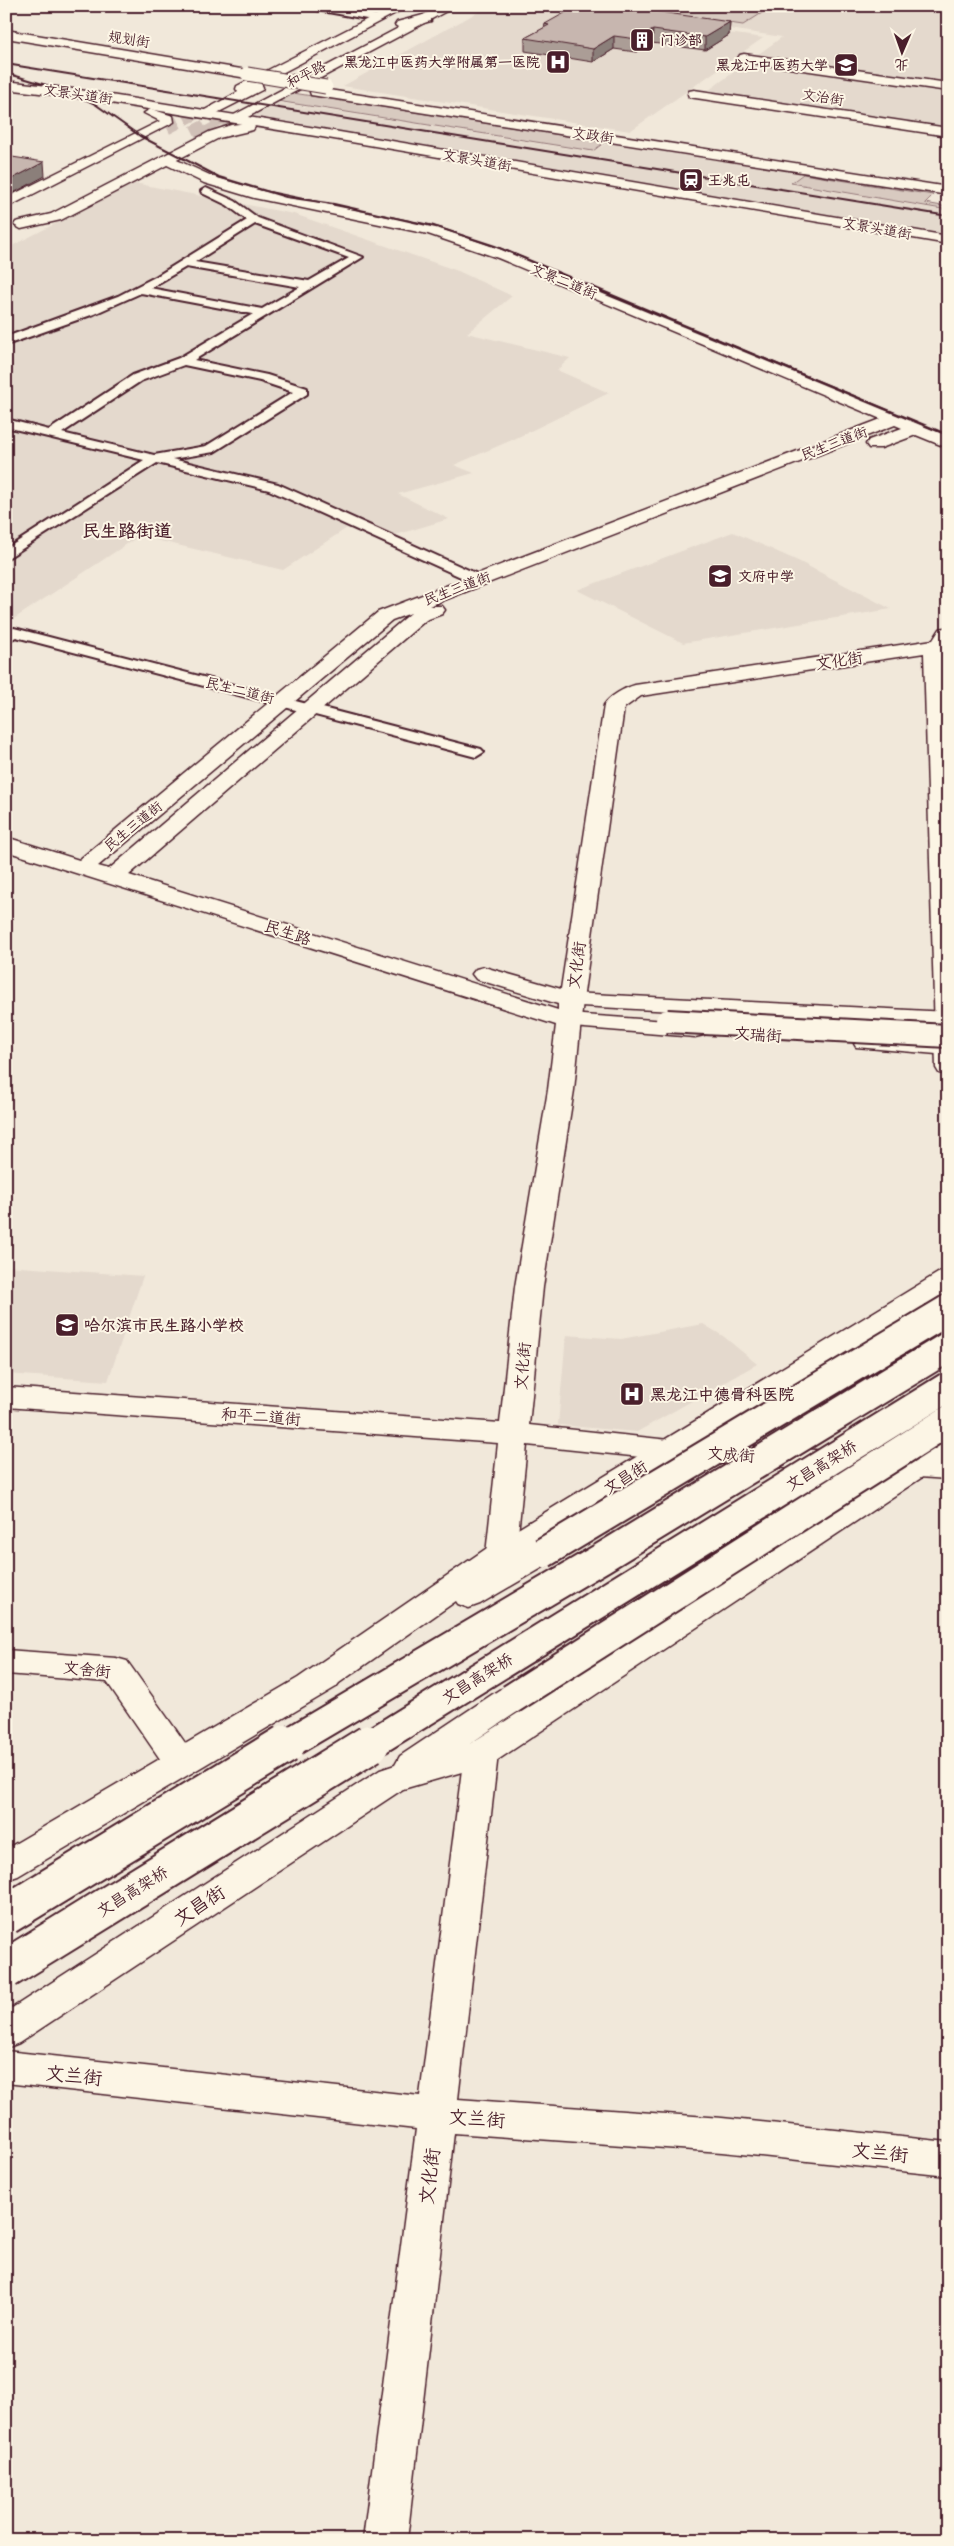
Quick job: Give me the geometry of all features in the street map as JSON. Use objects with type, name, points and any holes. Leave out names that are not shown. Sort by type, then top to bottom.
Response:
[{"type":"main road","points":[[243,76],[362,20],[380,20],[403,6]]},
{"type":"main road","points":[[410,43],[424,30],[427,10],[450,6]]},
{"type":"main road","name":"和平路","points":[[206,110],[380,20],[427,10]]},
{"type":"main road","name":"和平路","points":[[427,10],[401,25],[234,115],[427,10]]},
{"type":"main road","name":"规划街","points":[[6,34],[243,76]]},
{"type":"main road","name":"规划街","points":[[6,40],[243,76]]},
{"type":"main road","points":[[744,58],[948,87]]},
{"type":"main road","name":"文政街","points":[[243,76],[325,87],[948,184]]},
{"type":"main road","name":"文景头道街","points":[[6,85],[270,125],[948,240]]},
{"type":"main road","name":"文政街","points":[[325,87],[948,192]]},
{"type":"main road","name":"文景头道街","points":[[6,90],[248,127],[948,244]]},
{"type":"main road","name":"文治街","points":[[694,94],[948,132]]},
{"type":"main road","points":[[6,204],[167,122],[168,119],[151,113]]},
{"type":"main road","points":[[21,225],[56,217],[214,135],[231,129],[248,127]]},
{"type":"main road","points":[[6,214],[22,210],[171,129]]},
{"type":"main road","points":[[6,232],[21,225],[37,213],[198,133]]},
{"type":"main road","name":"文景二道街","points":[[168,160],[209,180],[259,195],[432,230],[503,255],[896,419],[948,443]]},
{"type":"main road","name":"民生三道街","points":[[88,863],[385,616],[896,419]]},
{"type":"main road","name":"民生三道街","points":[[119,872],[418,616],[915,429]]},
{"type":"main road","points":[[944,643],[948,711]]},
{"type":"main road","points":[[570,1010],[667,1020],[947,1040],[933,655],[944,643]]},
{"type":"main road","name":"文化街","points":[[501,1554],[516,1434],[529,1287],[561,1090],[570,1010],[614,705],[620,699],[635,691],[944,643]]},
{"type":"main road","name":"民生路","points":[[6,833],[88,863]]},
{"type":"main road","name":"民生路","points":[[6,844],[119,872],[570,1010]]},
{"type":"main road","name":"文瑞街","points":[[570,1010],[947,1040]]},
{"type":"main road","name":"文昌街","points":[[310,1686],[501,1554],[948,1279]]},
{"type":"main road","points":[[6,1866],[310,1686],[543,1553],[948,1310]]},
{"type":"main road","points":[[6,1915],[242,1770],[611,1553],[948,1347]]},
{"type":"main road","name":"文昌高架桥","points":[[6,1969],[948,1387]]},
{"type":"main road","name":"和平二道街","points":[[6,1397],[516,1434]]},
{"type":"main road","name":"文昌街","points":[[6,2032],[511,1699],[948,1420]]},
{"type":"main road","name":"文成街","points":[[516,1434],[669,1450],[948,1469]]},
{"type":"main road","name":"文昌街","points":[[392,1779],[481,1754],[624,1661],[912,1467],[948,1446]]},
{"type":"main road","name":"文舍街","points":[[6,1662],[116,1670],[180,1763]]},
{"type":"main road","name":"文化街","points":[[385,2540],[481,1754]]},
{"type":"main road","name":"文兰街","points":[[6,2067],[437,2115],[722,2135],[948,2159]]},
{"type":"street","points":[[298,6],[380,20]]},
{"type":"street","points":[[51,434],[137,378],[183,361],[358,257],[254,220],[231,203],[206,191]]},
{"type":"street","points":[[6,342],[27,332],[102,307],[137,290],[254,220]]},
{"type":"street","points":[[182,263],[311,285]]},
{"type":"street","points":[[137,290],[264,313]]},
{"type":"street","points":[[6,555],[156,458],[217,455],[303,391],[263,378],[183,361]]},
{"type":"street","points":[[6,423],[273,487]]},
{"type":"street","points":[[217,455],[230,468],[479,580]]},
{"type":"street","name":"民生二道街","points":[[6,638],[14,632],[476,752]]},
{"type":"shaded area","name":"黑龙江中医药大学附属第一医院","points":[[489,6],[545,6],[763,38],[630,131],[343,86]]},
{"type":"shaded area","name":"黑龙江中医药大学","points":[[580,6],[948,6],[948,129],[705,93],[782,37]]},
{"type":"shaded area","points":[[638,6],[773,6],[743,25],[633,9]]},
{"type":"shaded area","points":[[293,93],[605,142],[593,151],[277,101]]},
{"type":"shaded area","points":[[275,102],[593,152],[607,143],[803,173],[790,184],[948,211],[948,234],[402,145],[344,132],[248,117]]},
{"type":"shaded area","points":[[803,174],[933,195],[925,203],[948,207],[948,210],[791,183]]},
{"type":"shaded area","points":[[134,183],[294,214],[458,271],[512,296],[467,333],[570,358],[557,370],[609,393],[512,440],[454,465],[474,473],[398,494],[449,519],[382,539],[347,528],[283,570],[139,536],[6,624],[6,249]]},
{"type":"shaded area","name":"文府中学","points":[[733,532],[798,561],[891,609],[683,643],[577,590]]},
{"type":"shaded area","name":"哈尔滨市民生路小学校","points":[[6,1266],[143,1276],[108,1381],[6,1374]]},
{"type":"shaded area","name":"黑龙江中德骨科医院","points":[[703,1324],[723,1336],[757,1364],[637,1432],[558,1425],[566,1335],[621,1339]]},
{"type":"building","points":[[577,6],[618,6],[730,22],[705,37],[653,30],[637,39],[614,36],[593,49],[525,38],[549,25],[545,24]]},
{"type":"building","points":[[6,156],[44,162],[6,182]]},
{"type":"tunnel","points":[[167,128],[202,110]]},
{"type":"tunnel","points":[[193,132],[229,114]]},
{"type":"tunnel","points":[[204,134],[239,116]]},
{"type":"railway","points":[[6,64],[948,216]]},
{"type":"railway","points":[[6,73],[73,93],[95,104],[140,136],[219,177],[286,197],[334,204],[440,228],[495,246],[583,284]]},
{"type":"railway","points":[[580,283],[948,435]]},
{"type":"place","name":"门诊部","points":[[642,40]]},
{"type":"place","name":"黑龙江中医药大学附属第一医院","points":[[558,62]]},
{"type":"place","name":"黑龙江中医药大学","points":[[846,65]]},
{"type":"place","name":"王兆屯","points":[[691,180]]},
{"type":"place","name":"文府中学","points":[[720,576]]},
{"type":"place","name":"哈尔滨市民生路小学校","points":[[67,1325]]},
{"type":"place","name":"黑龙江中德骨科医院","points":[[632,1394]]},
{"type":"district","name":"民生路街道","points":[[127,531]]}]
